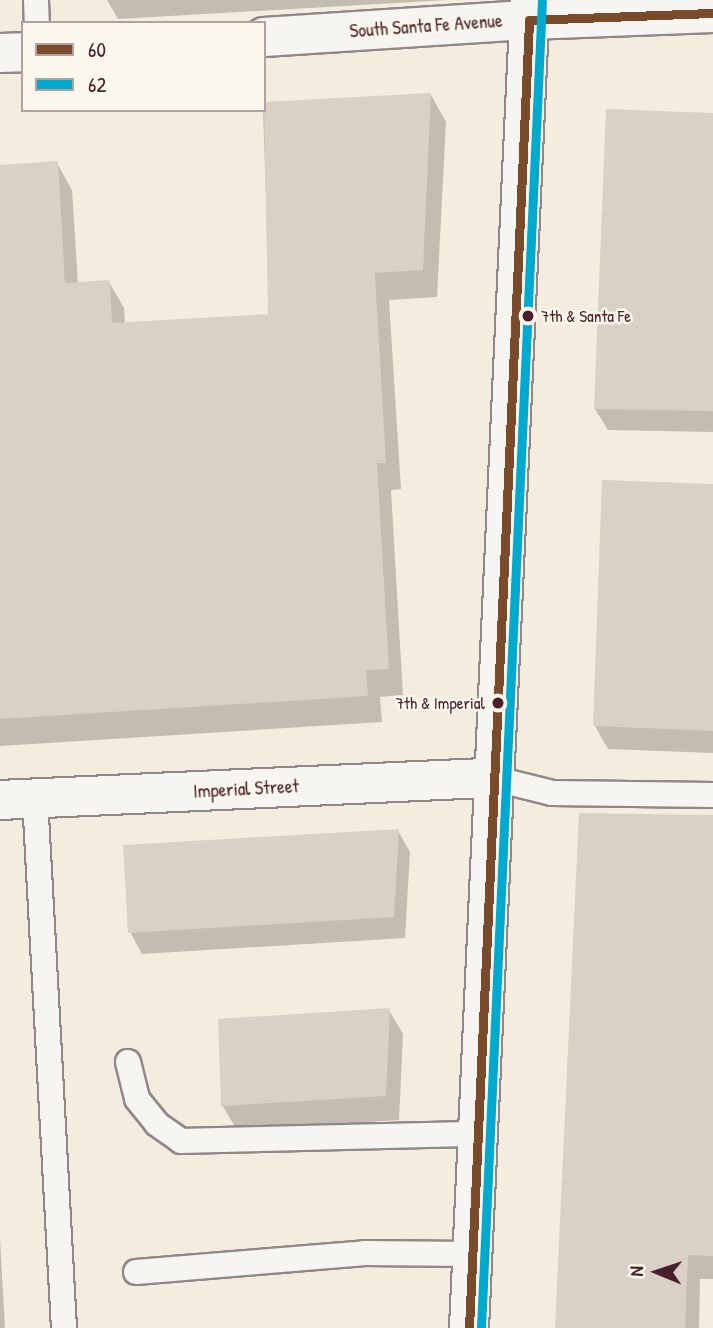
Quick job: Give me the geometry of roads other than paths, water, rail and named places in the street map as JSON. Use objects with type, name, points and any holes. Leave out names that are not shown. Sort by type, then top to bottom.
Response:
[{"type":"main road","name":"South Santa Fe Avenue","points":[[266,37],[530,10],[626,6],[713,13]]},
{"type":"main road","points":[[469,1328],[492,778],[530,10]]},
{"type":"main road","points":[[0,53],[21,52]]},
{"type":"main road","name":"Imperial Street","points":[[17,799],[492,778]]},
{"type":"lane","points":[[36,0],[37,21]]},
{"type":"lane","points":[[492,778],[552,793],[713,795]]},
{"type":"lane","points":[[17,799],[64,1328]]},
{"type":"lane","points":[[128,1062],[137,1099],[157,1124],[181,1141],[477,1134]]},
{"type":"lane","points":[[136,1272],[365,1254],[472,1254]]},
{"type":"place","name":"7th & Santa Fe","points":[[528,316]]},
{"type":"place","name":"7th & Imperial","points":[[498,703]]}]
